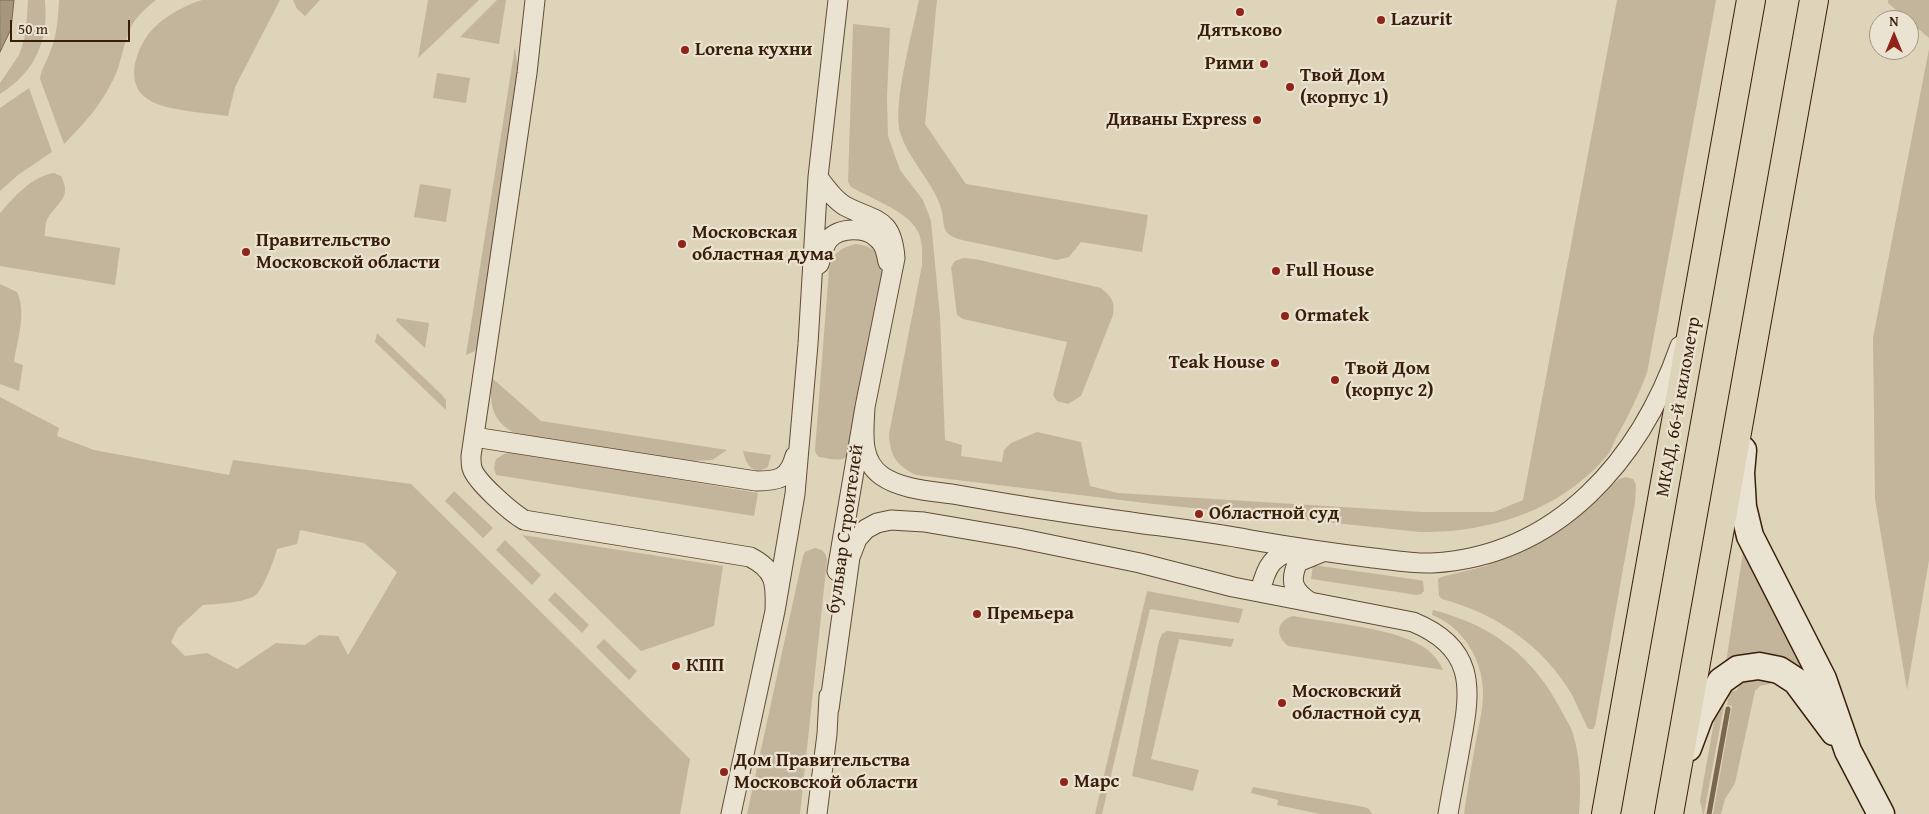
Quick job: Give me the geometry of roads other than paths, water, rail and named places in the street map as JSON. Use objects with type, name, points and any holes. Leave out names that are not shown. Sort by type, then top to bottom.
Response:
[{"type":"highway","name":"МКАД, 66-й километр","points":[[1606,814],[1751,0]]},
{"type":"highway","points":[[1672,801],[1814,0]]},
{"type":"main road","points":[[1750,362],[1741,473],[1743,507],[1750,536],[1823,679],[1848,751],[1881,814]]},
{"type":"main road","points":[[1672,801],[1700,716],[1721,681],[1738,669],[1759,666],[1779,670],[1796,681],[1848,751]]},
{"type":"street","points":[[535,0],[526,83],[471,456],[472,469],[478,480],[513,513],[524,520],[750,557],[761,562],[774,579],[776,592],[775,611]]},
{"type":"street","name":"бульвар Строителей","points":[[731,814],[775,611],[795,494],[818,177],[838,0]]},
{"type":"street","name":"бульвар Строителей","points":[[817,814],[828,709],[834,588],[865,407],[895,258],[894,242],[888,229],[878,220],[844,205],[818,177]]},
{"type":"street","name":"бульвар Строителей","points":[[812,278],[824,247],[830,238],[840,232],[851,230],[865,231],[877,237],[885,247],[892,276]]},
{"type":"street","points":[[865,407],[865,452],[871,465],[881,475],[896,483],[924,490],[1312,551],[1415,563],[1462,559],[1483,555],[1522,540],[1584,500],[1614,469],[1645,425],[1676,358],[1700,290]]},
{"type":"street","points":[[474,437],[756,481],[780,479],[788,473],[794,462],[799,444]]},
{"type":"street","points":[[828,709],[850,557],[856,539],[866,529],[877,523],[891,520],[924,522],[1018,538],[1140,563],[1260,592],[1413,622],[1432,630],[1446,641],[1457,655],[1465,671],[1468,692],[1465,722],[1448,814]]},
{"type":"street","points":[[1260,592],[1264,574],[1270,563],[1280,555],[1291,551],[1312,551]]},
{"type":"street","points":[[1312,551],[1298,562],[1294,571],[1293,582],[1295,589],[1302,597],[1312,602]]},
{"type":"waterway","points":[[1709,814],[1728,709]]},
{"type":"place","name":"Дятьково","points":[[1240,12]]},
{"type":"place","name":"Lazurit","points":[[1381,20]]},
{"type":"place","name":"Lorena кухни","points":[[685,50]]},
{"type":"place","name":"Рими","points":[[1264,64]]},
{"type":"place","name":"Твой Дом (корпус 1)","points":[[1290,87]]},
{"type":"place","name":"Диваны Express","points":[[1257,120]]},
{"type":"place","name":"Московская областная дума","points":[[682,244]]},
{"type":"place","name":"Правительство Московской области","points":[[246,252]]},
{"type":"place","name":"Full House","points":[[1276,271]]},
{"type":"place","name":"Ormatek","points":[[1285,316]]},
{"type":"place","name":"Teak House","points":[[1275,363]]},
{"type":"place","name":"Твой Дом (корпус 2)","points":[[1335,380]]},
{"type":"place","name":"Областной суд","points":[[1199,514]]},
{"type":"place","name":"Премьера","points":[[977,614]]},
{"type":"place","name":"КПП","points":[[676,666]]},
{"type":"place","name":"Московский областной суд","points":[[1282,703]]},
{"type":"place","name":"Дом Правительства Московской области","points":[[724,772]]},
{"type":"place","name":"Марс","points":[[1064,782]]}]
